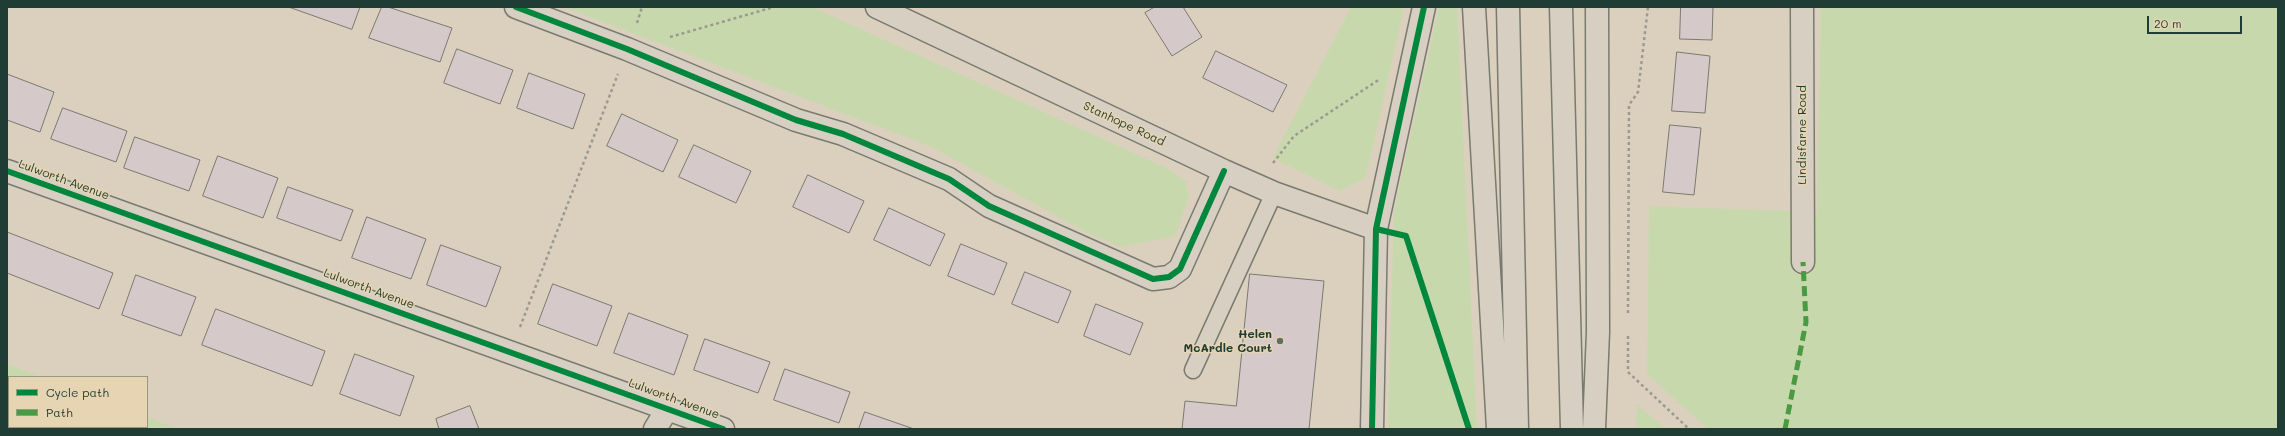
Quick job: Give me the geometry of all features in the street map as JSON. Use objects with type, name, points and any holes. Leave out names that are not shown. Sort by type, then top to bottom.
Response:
[{"type":"main road","points":[[516,7],[628,49],[796,120],[843,134],[949,179],[989,206],[1153,279],[1169,277],[1180,269],[1224,171]]},
{"type":"main road","name":"Stanhope Road","points":[[877,7],[1224,171],[1268,190],[1376,229]]},
{"type":"main road","points":[[1372,429],[1376,229],[1424,7]]},
{"type":"main road","points":[[1474,7],[1498,429]]},
{"type":"main road","points":[[1508,7],[1518,429]]},
{"type":"main road","points":[[1561,7],[1572,429]]},
{"type":"main road","points":[[1594,429],[1598,332],[1597,7]]},
{"type":"main road","name":"Lindisfarne Road","points":[[1802,7],[1803,262]]},
{"type":"main road","name":"Lulworth Avenue","points":[[7,171],[723,429]]},
{"type":"main road","points":[[655,429],[668,408]]},
{"type":"lane","points":[[1193,370],[1268,190]]},
{"type":"path","points":[[511,352],[628,49],[774,7]]},
{"type":"path","points":[[1628,317],[1629,104],[1638,92],[1648,7]]},
{"type":"path","points":[[1268,190],[1273,164],[1294,136],[1412,57]]},
{"type":"path","points":[[1628,333],[1628,372],[1689,429]]},
{"type":"green space","points":[[564,7],[812,7],[1169,169],[1186,182],[1189,197],[1175,236],[1121,247],[1084,231],[932,147]]},
{"type":"green space","points":[[1351,7],[1404,7],[1366,177],[1340,191],[1273,158]]},
{"type":"green space","points":[[1439,7],[1457,7],[1477,429],[1388,429],[1394,211]]},
{"type":"green space","points":[[1821,7],[2278,7],[2278,429],[1708,429],[1647,374],[1649,206],[1817,212]]},
{"type":"green space","points":[[7,364],[38,376],[8,376],[8,428],[148,428],[148,417],[178,429],[7,429]]},
{"type":"green space","points":[[1637,405],[1666,429],[1636,429]]},
{"type":"building","points":[[289,7],[360,7],[352,29]]},
{"type":"building","points":[[382,7],[388,7],[452,28],[440,62],[369,38]]},
{"type":"building","points":[[1155,7],[1183,7],[1202,37],[1172,56],[1145,13]]},
{"type":"building","points":[[1681,7],[1713,7],[1712,40],[1680,39]]},
{"type":"building","points":[[457,49],[513,70],[500,104],[444,83]]},
{"type":"building","points":[[1216,51],[1287,85],[1273,112],[1203,78]]},
{"type":"building","points":[[1677,52],[1710,56],[1705,113],[1672,111]]},
{"type":"building","points":[[529,73],[585,94],[573,129],[517,108]]},
{"type":"building","points":[[7,74],[54,92],[40,132],[7,120]]},
{"type":"building","points":[[63,108],[127,131],[116,162],[51,139]]},
{"type":"building","points":[[622,114],[678,140],[663,172],[607,146]]},
{"type":"building","points":[[1670,125],[1701,128],[1694,195],[1663,192]]},
{"type":"building","points":[[135,137],[200,160],[189,191],[124,168]]},
{"type":"building","points":[[694,145],[751,171],[736,203],[679,177]]},
{"type":"building","points":[[218,156],[278,178],[263,218],[203,196]]},
{"type":"building","points":[[808,175],[864,201],[849,233],[793,207]]},
{"type":"building","points":[[288,187],[353,210],[341,241],[277,218]]},
{"type":"building","points":[[889,208],[945,234],[930,266],[874,240]]},
{"type":"building","points":[[367,217],[426,239],[411,279],[352,258]]},
{"type":"building","points":[[7,232],[113,273],[99,309],[7,273]]},
{"type":"building","points":[[961,244],[1007,263],[994,295],[948,276]]},
{"type":"building","points":[[441,245],[501,267],[486,307],[427,285]]},
{"type":"building","points":[[1025,272],[1071,291],[1058,323],[1012,304]]},
{"type":"building","name":"Helen McArdle Court","points":[[1250,274],[1324,281],[1309,429],[1182,429],[1185,401],[1236,406]]},
{"type":"building","points":[[136,275],[196,297],[181,336],[122,315]]},
{"type":"building","points":[[553,284],[612,306],[597,346],[538,324]]},
{"type":"building","points":[[1096,304],[1143,323],[1130,355],[1084,336]]},
{"type":"building","points":[[216,309],[325,351],[312,386],[202,345]]},
{"type":"building","points":[[629,313],[688,335],[674,375],[614,353]]},
{"type":"building","points":[[705,339],[770,362],[758,393],[694,370]]},
{"type":"building","points":[[355,354],[414,376],[400,416],[340,394]]},
{"type":"building","points":[[785,369],[850,392],[839,423],[774,400]]},
{"type":"building","points":[[470,406],[479,429],[439,429],[436,419]]},
{"type":"building","points":[[865,412],[914,429],[859,429]]},
{"type":"marked path","points":[[1785,429],[1806,322],[1803,262]]},
{"type":"cycle path","points":[[516,7],[627,49],[796,120],[843,134],[949,179],[989,206],[1153,279],[1169,277],[1180,269],[1224,171]]},
{"type":"cycle path","points":[[1372,429],[1376,229],[1424,7]]},
{"type":"cycle path","points":[[7,171],[723,429]]},
{"type":"cycle path","points":[[1376,229],[1406,236],[1469,429]]},
{"type":"place","name":"Helen McArdle Court","points":[[1280,341]]}]
